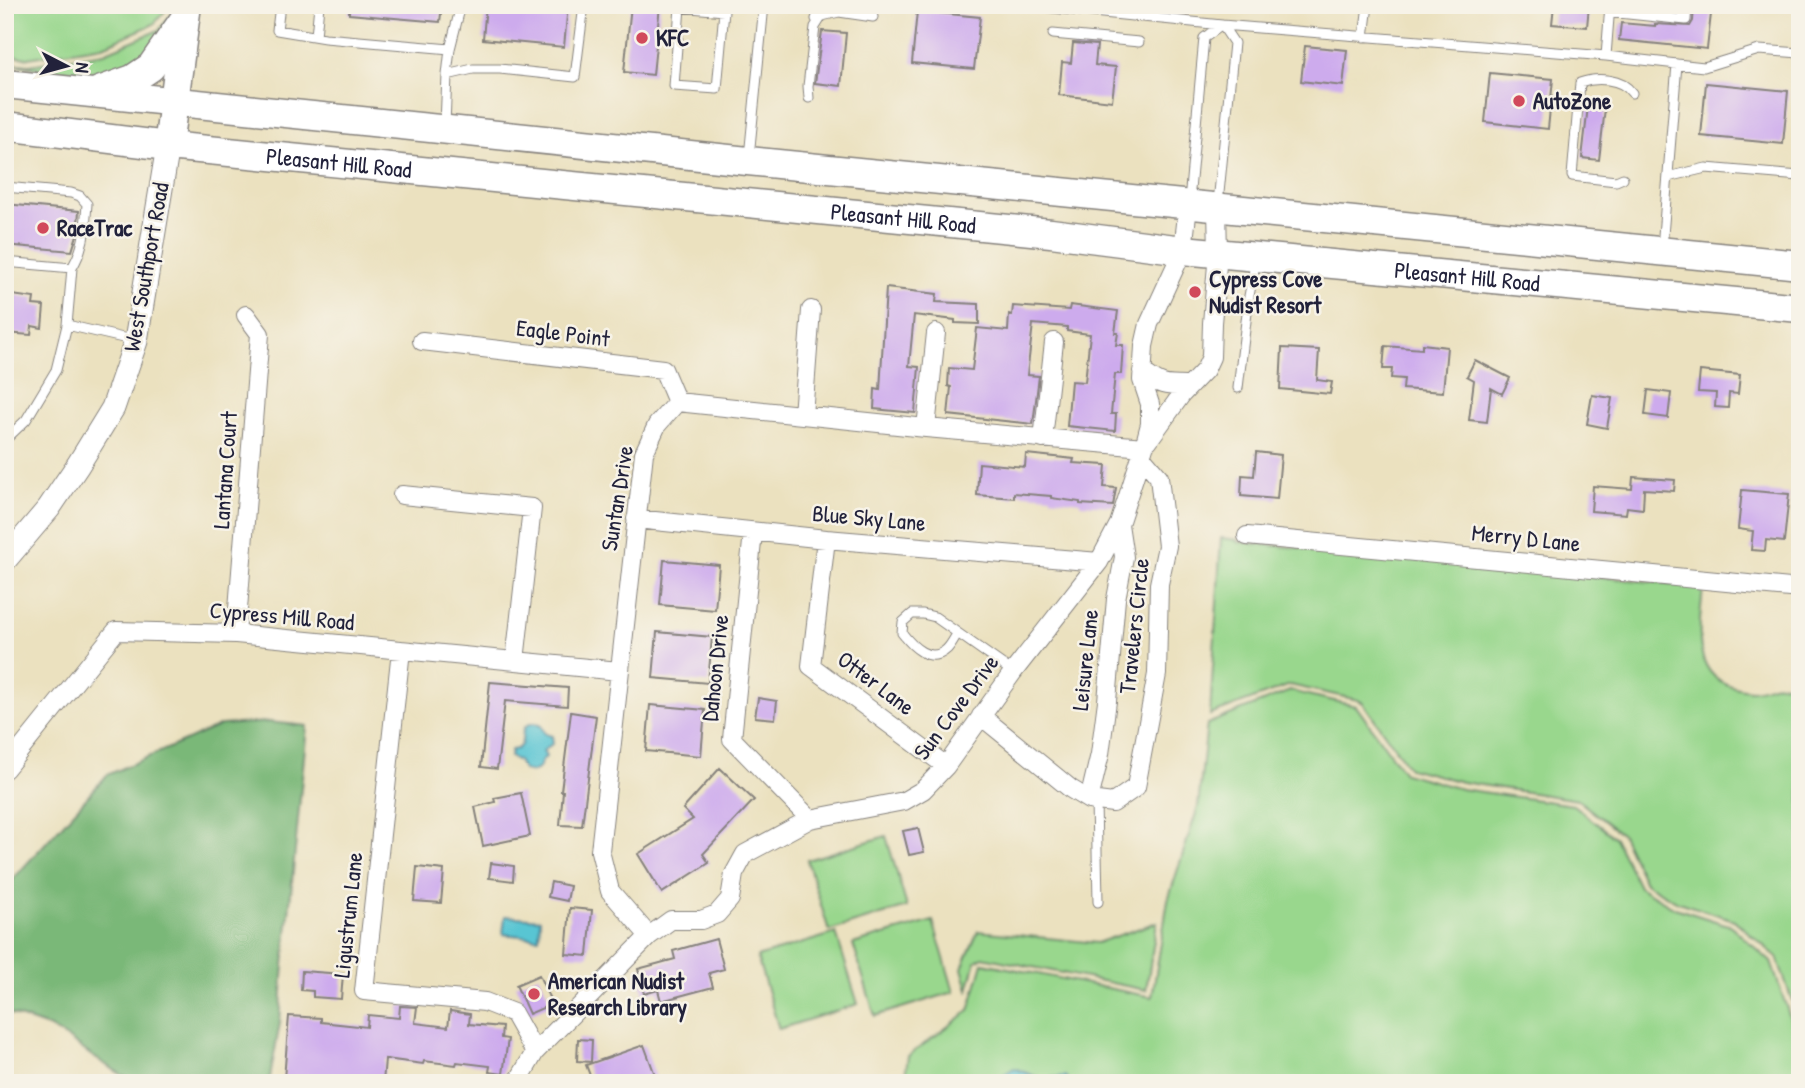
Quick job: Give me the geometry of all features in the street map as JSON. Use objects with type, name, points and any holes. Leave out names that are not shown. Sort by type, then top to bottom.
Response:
[{"type":"main road","points":[[93,93],[133,79],[151,67],[186,12]]},
{"type":"main road","points":[[168,146],[186,12]]},
{"type":"main road","name":"Pleasant Hill Road","points":[[5,84],[748,162],[1800,265]]},
{"type":"main road","name":"Pleasant Hill Road","points":[[5,126],[168,146],[1051,233],[1183,250],[1800,308]]},
{"type":"street","name":"West Southport Road","points":[[7,555],[48,508],[78,466],[113,408],[136,341],[168,146]]},
{"type":"street","name":"Sun Cove Drive","points":[[517,1083],[535,1052],[649,936],[671,920],[701,920],[717,915],[730,899],[734,874],[745,854],[810,819],[904,801],[923,790],[946,766],[1013,672],[1099,562],[1119,524],[1150,424],[1150,404],[1142,380],[1144,346],[1149,324],[1183,250],[1188,206]]},
{"type":"street","name":"Sun Cove Drive","points":[[1142,451],[1182,394],[1205,370],[1211,357],[1218,253],[1217,208]]},
{"type":"street","points":[[803,415],[811,310]]},
{"type":"street","name":"Lantana Court","points":[[236,634],[260,334],[246,314]]},
{"type":"street","points":[[926,428],[936,333]]},
{"type":"street","name":"Eagle Point","points":[[422,341],[663,369],[677,402]]},
{"type":"street","points":[[1043,439],[1054,342]]},
{"type":"street","points":[[1142,371],[1164,386],[1189,386]]},
{"type":"street","points":[[677,402],[1142,451]]},
{"type":"street","name":"Suntan Drive","points":[[649,936],[610,891],[600,851],[644,453],[657,425],[677,402]]},
{"type":"street","name":"Travelers Circle","points":[[1092,800],[1113,803],[1136,787],[1157,674],[1159,584],[1167,546],[1159,477],[1142,451]]},
{"type":"street","points":[[402,495],[532,508],[515,661]]},
{"type":"street","name":"Blue Sky Lane","points":[[636,519],[826,539],[1099,562]]},
{"type":"street","name":"Leisure Lane","points":[[1092,800],[1107,702],[1116,599],[1124,557],[1119,524]]},
{"type":"street","name":"Dahoon Drive","points":[[753,532],[732,739],[810,819]]},
{"type":"street","name":"Merry D Lane","points":[[1247,536],[1800,589]]},
{"type":"street","name":"Otter Lane","points":[[826,539],[811,666],[946,766]]},
{"type":"street","name":"Cypress Mill Road","points":[[5,769],[116,631],[236,634],[619,671]]},
{"type":"street","name":"Ligustrum Lane","points":[[401,650],[364,991],[485,1002],[513,1013],[535,1052]]},
{"type":"street","points":[[981,716],[1071,789],[1092,800]]},
{"type":"lane","points":[[280,5],[277,30],[450,49]]},
{"type":"lane","points":[[316,36],[319,5]]},
{"type":"lane","points":[[445,131],[450,49],[461,5]]},
{"type":"lane","points":[[447,75],[473,69],[500,69],[575,77],[584,5]]},
{"type":"lane","points":[[748,162],[764,5]]},
{"type":"lane","points":[[809,99],[815,20],[819,12],[828,5]]},
{"type":"lane","points":[[815,27],[822,16],[839,12],[873,17],[843,5]]},
{"type":"lane","points":[[1023,5],[1222,25],[1704,66],[1759,50],[1800,53]]},
{"type":"lane","points":[[1364,37],[1367,5]]},
{"type":"lane","points":[[1606,56],[1610,8],[1686,20],[1687,5]]},
{"type":"lane","points":[[680,6],[703,7],[724,10],[717,89],[674,86],[680,6]]},
{"type":"lane","points":[[1188,206],[1204,38],[1222,25]]},
{"type":"lane","points":[[1217,208],[1234,43],[1222,25]]},
{"type":"lane","points":[[1053,34],[1139,42]]},
{"type":"lane","points":[[1662,252],[1677,64]]},
{"type":"lane","points":[[1623,178],[1616,181],[1572,176],[1580,83],[1589,80],[1621,82],[1628,86],[1632,93]]},
{"type":"lane","points":[[1668,177],[1706,168],[1800,176]]},
{"type":"lane","points":[[5,187],[71,193],[80,196],[87,204],[84,240],[72,268],[67,325],[55,370],[26,420],[5,440]]},
{"type":"lane","points":[[1238,388],[1248,296],[1256,257]]},
{"type":"lane","points":[[5,262],[72,268]]},
{"type":"lane","points":[[67,325],[136,341]]},
{"type":"lane","points":[[957,634],[946,650],[925,655],[902,633],[903,622],[912,614],[934,617],[1013,672]]},
{"type":"lane","points":[[1092,800],[1098,902]]},
{"type":"green space","points":[[5,5],[170,5],[154,24],[103,46],[28,58],[5,55]]},
{"type":"green space","points":[[179,5],[201,5],[132,74],[48,70],[5,63],[30,65],[104,53],[159,30]]},
{"type":"green space","points":[[1221,538],[1238,542],[1703,587],[1700,622],[1702,654],[1707,667],[1716,678],[1731,686],[1751,690],[1775,684],[1800,685],[1800,1024],[1777,957],[1734,920],[1678,902],[1645,883],[1622,835],[1578,800],[1462,782],[1409,768],[1363,703],[1358,700],[1290,685],[1210,715]]},
{"type":"green space","points":[[1290,691],[1356,706],[1404,773],[1461,789],[1573,805],[1615,838],[1639,887],[1675,908],[1731,926],[1771,962],[1798,1041],[1795,1083],[904,1083],[908,1056],[969,1011],[983,963],[1152,997],[1168,900],[1198,807],[1207,724]]},
{"type":"green space","points":[[269,722],[307,726],[280,1023],[269,1083],[135,1083],[48,1027],[5,1012],[5,898],[13,879],[107,775],[221,725]]},
{"type":"green space","points":[[886,836],[907,907],[829,931],[807,860]]},
{"type":"green space","points":[[933,921],[954,992],[875,1016],[853,944]]},
{"type":"green space","points":[[1157,922],[1146,990],[983,957],[976,961],[968,990],[962,968],[978,931],[1097,943]]},
{"type":"green space","points":[[836,933],[858,1004],[779,1029],[757,957]]},
{"type":"water","points":[[534,723],[541,726],[545,734],[552,736],[553,743],[543,751],[546,757],[539,768],[532,772],[523,770],[518,761],[510,757],[511,750],[521,745],[526,726]]},
{"type":"water","points":[[505,916],[540,919],[539,938],[503,934]]},
{"type":"water","points":[[1014,1068],[1042,1079],[1065,1076],[1071,1083],[976,1083],[995,1080]]},
{"type":"building","points":[[349,5],[442,5],[440,22],[349,14]]},
{"type":"building","points":[[486,5],[568,5],[564,47],[483,39]]},
{"type":"building","name":"KFC","points":[[631,5],[660,5],[653,75],[624,72]]},
{"type":"building","points":[[1554,5],[1589,5],[1587,27],[1552,24]]},
{"type":"building","points":[[1694,5],[1712,5],[1707,49],[1619,40],[1621,23],[1690,26]]},
{"type":"building","points":[[917,11],[980,17],[974,69],[912,63]]},
{"type":"building","points":[[822,31],[846,33],[841,86],[815,83]]},
{"type":"building","points":[[1073,43],[1097,45],[1095,65],[1116,67],[1112,101],[1059,95],[1062,62],[1071,63]]},
{"type":"building","points":[[1305,46],[1347,50],[1343,86],[1301,81]]},
{"type":"building","name":"AutoZone","points":[[1490,73],[1553,79],[1548,129],[1485,122]]},
{"type":"building","points":[[1706,83],[1788,91],[1783,144],[1701,136]]},
{"type":"building","points":[[1588,106],[1605,108],[1599,160],[1582,158]]},
{"type":"building","name":"RaceTrac","points":[[5,204],[79,211],[77,235],[72,251],[5,245]]},
{"type":"building","points":[[886,288],[937,294],[936,302],[979,304],[979,324],[955,323],[955,320],[914,315],[909,366],[919,367],[915,413],[874,409],[875,389],[880,390]]},
{"type":"building","points":[[5,294],[34,298],[33,305],[44,306],[42,328],[32,326],[31,335],[5,333]]},
{"type":"building","points":[[1070,305],[1118,311],[1116,345],[1123,345],[1121,374],[1115,374],[1111,414],[1116,414],[1115,431],[1067,426],[1071,381],[1085,382],[1090,334],[1067,331],[1067,327],[1033,324],[1027,375],[1039,376],[1033,424],[948,415],[951,387],[948,386],[949,368],[972,370],[977,328],[1008,331],[1009,314],[1012,315],[1013,306],[1069,310]]},
{"type":"building","points":[[1422,344],[1447,347],[1443,392],[1403,389],[1404,379],[1391,378],[1392,369],[1383,369],[1385,346],[1422,349]]},
{"type":"building","points":[[1282,348],[1319,350],[1317,380],[1332,382],[1330,394],[1280,389]]},
{"type":"building","points":[[1475,360],[1510,378],[1502,394],[1491,388],[1487,422],[1469,420],[1474,380],[1467,376]]},
{"type":"building","points":[[1700,371],[1740,375],[1738,394],[1729,393],[1728,408],[1715,407],[1716,393],[1698,392]]},
{"type":"building","points":[[1648,390],[1671,393],[1668,418],[1645,415]]},
{"type":"building","points":[[1592,395],[1612,398],[1607,428],[1587,424]]},
{"type":"building","points":[[1256,452],[1281,455],[1277,499],[1241,496],[1242,475],[1254,476]]},
{"type":"building","points":[[1026,454],[1074,459],[1073,463],[1106,465],[1104,487],[1116,488],[1113,506],[1080,504],[1051,496],[1014,493],[1014,498],[977,495],[979,463],[1025,467]]},
{"type":"building","points":[[1633,477],[1675,480],[1674,491],[1644,489],[1643,509],[1627,507],[1626,514],[1591,511],[1593,486],[1632,489]]},
{"type":"building","points":[[1742,490],[1789,494],[1784,542],[1766,540],[1765,551],[1751,550],[1753,531],[1738,529]]},
{"type":"building","points":[[664,560],[719,565],[715,610],[660,605]]},
{"type":"building","points":[[657,632],[712,637],[708,683],[653,678]]},
{"type":"building","points":[[490,682],[568,688],[567,706],[505,701],[497,769],[481,767]]},
{"type":"building","points":[[758,698],[777,701],[775,719],[755,717]]},
{"type":"building","points":[[650,705],[705,710],[701,756],[646,751]]},
{"type":"building","points":[[571,712],[596,716],[582,826],[560,825],[561,791]]},
{"type":"building","points":[[720,768],[754,800],[703,854],[709,863],[662,893],[638,854],[693,819],[683,809]]},
{"type":"building","points":[[521,793],[530,836],[483,846],[475,807],[495,802],[494,798]]},
{"type":"building","points":[[918,828],[924,852],[909,855],[903,831]]},
{"type":"building","points":[[491,863],[514,866],[513,881],[489,878]]},
{"type":"building","points":[[417,867],[444,870],[441,903],[414,901]]},
{"type":"building","points":[[551,882],[570,886],[567,901],[548,897]]},
{"type":"building","points":[[570,908],[592,910],[588,956],[566,954]]},
{"type":"building","points":[[716,939],[724,969],[709,973],[713,987],[661,1001],[658,990],[644,994],[638,969],[675,959],[673,951]]},
{"type":"building","points":[[302,971],[343,974],[341,999],[313,997],[313,991],[301,990]]},
{"type":"building","points":[[539,975],[552,1004],[529,1014],[516,985]]},
{"type":"building","points":[[400,1006],[417,1007],[415,1023],[448,1027],[450,1011],[470,1014],[469,1024],[502,1027],[501,1038],[508,1039],[503,1074],[489,1072],[490,1066],[424,1061],[423,1064],[385,1059],[383,1083],[325,1083],[284,1079],[289,1016],[321,1018],[321,1022],[367,1027],[368,1015],[399,1018]]},
{"type":"building","points":[[578,1039],[592,1040],[591,1062],[577,1061]]},
{"type":"building","points":[[644,1045],[658,1083],[593,1083],[586,1065]]},
{"type":"place","name":"KFC","points":[[642,38]]},
{"type":"place","name":"AutoZone","points":[[1519,101]]},
{"type":"place","name":"RaceTrac","points":[[43,228]]},
{"type":"place","name":"Cypress Cove Nudist Resort","points":[[1195,292]]},
{"type":"place","name":"American Nudist Research Library","points":[[534,994]]}]
